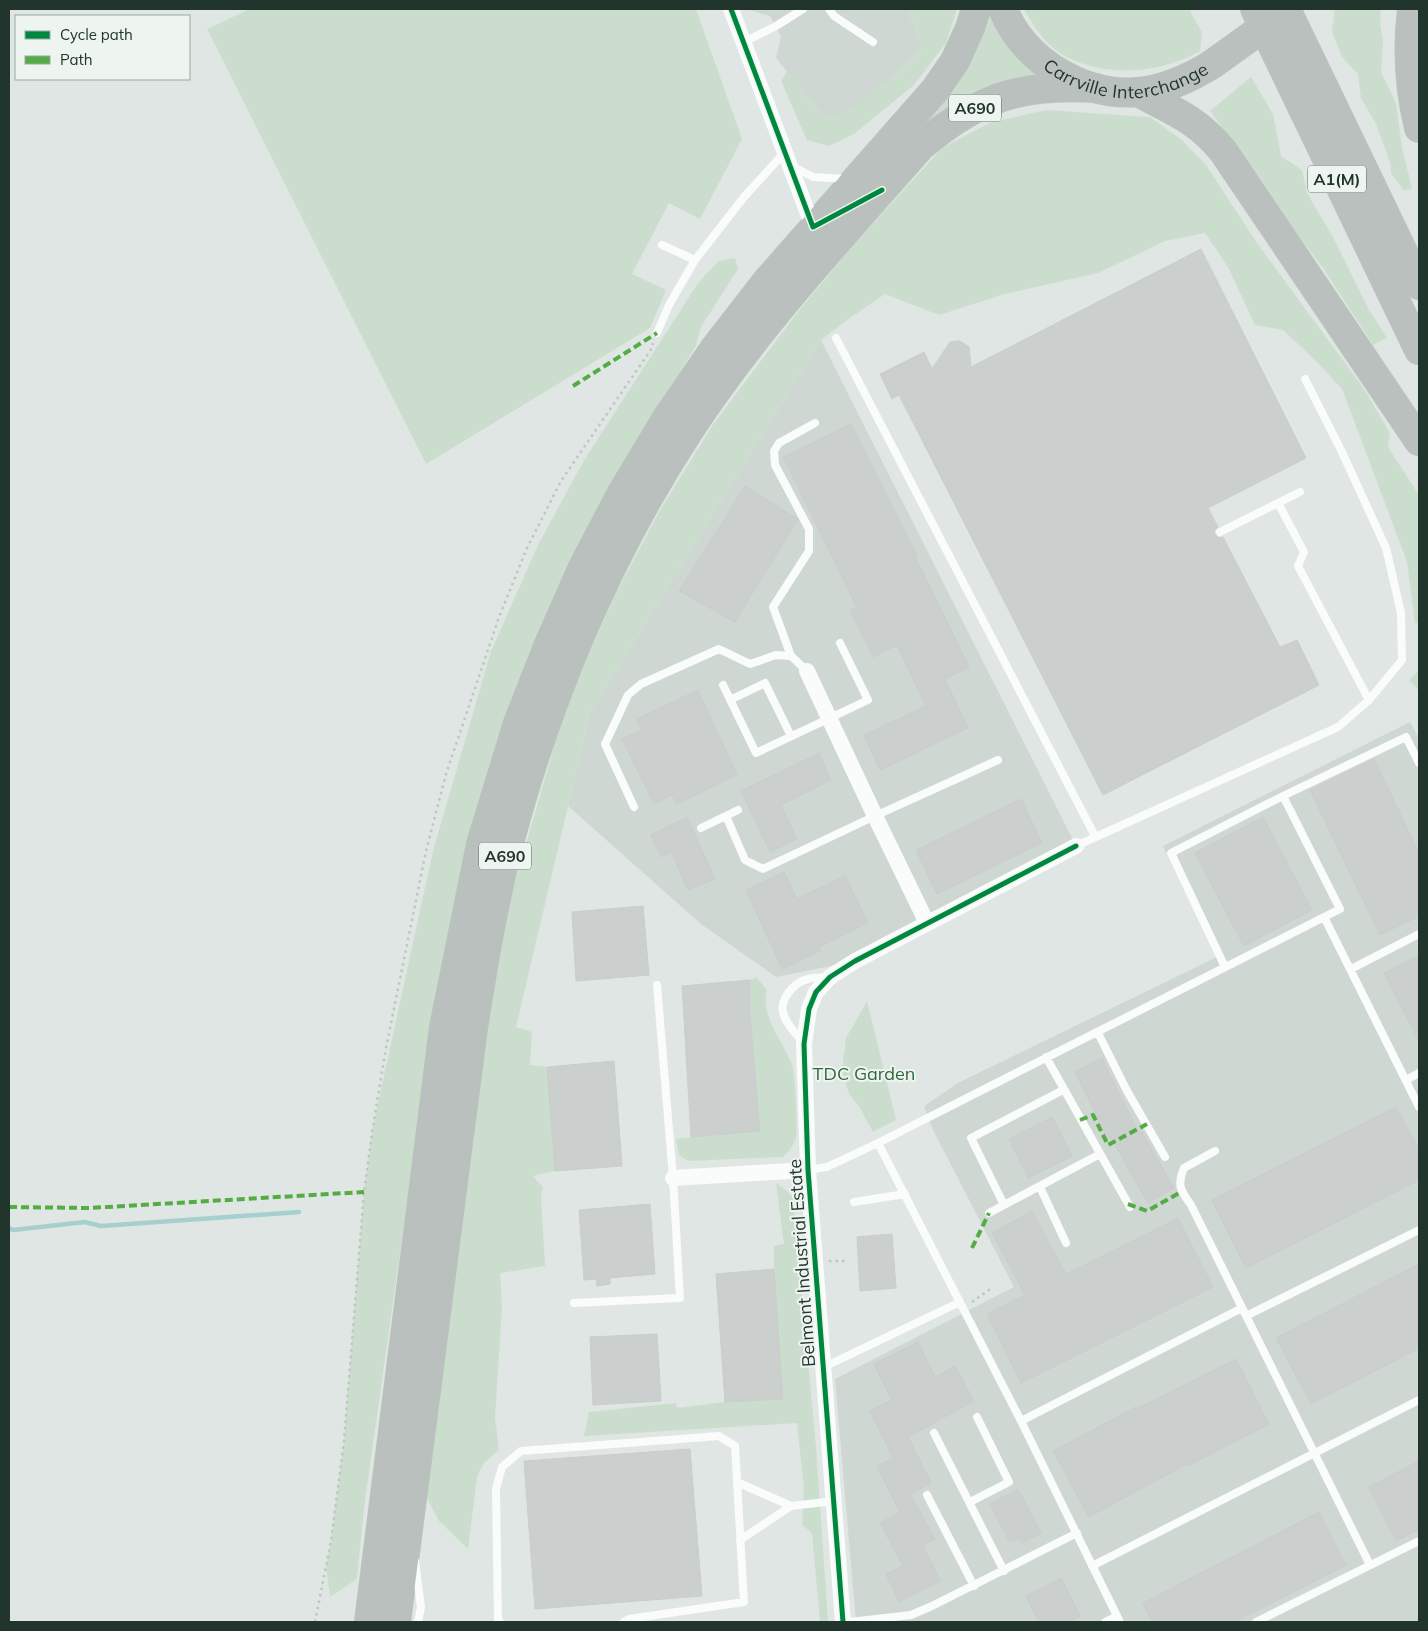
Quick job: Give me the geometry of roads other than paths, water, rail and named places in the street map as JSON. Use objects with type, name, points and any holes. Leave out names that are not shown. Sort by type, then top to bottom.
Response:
[{"type":"highway","name":"A690","points":[[370,1622],[444,1027],[481,844],[516,732],[548,644],[584,566],[623,491],[667,418],[715,348],[767,281],[940,83],[955,61],[970,28],[976,9]]},
{"type":"highway","name":"Carrville Interchange","points":[[1003,9],[1007,19],[1023,43],[1044,63],[1069,78],[1096,88],[1117,92],[1138,92],[1164,87],[1188,78],[1210,65],[1288,9]]},
{"type":"highway","name":"A1(M)","points":[[1255,9],[1419,350]]},
{"type":"highway","name":"A1(M)","points":[[1288,9],[1419,286]]},
{"type":"highway","points":[[1412,9],[1409,60],[1412,98],[1419,128]]},
{"type":"highway","name":"A690","points":[[396,1622],[470,1048],[486,948],[504,861],[517,812],[543,731],[573,653],[607,578],[646,502],[690,430],[736,364],[787,299],[920,147],[945,126],[972,110],[1001,97],[1032,89],[1064,86],[1096,88]]},
{"type":"highway","points":[[1138,92],[1196,123],[1210,134],[1419,440]]},
{"type":"street","points":[[731,9],[813,227],[882,190]]},
{"type":"street","points":[[807,670],[874,816],[927,923]]},
{"type":"street","name":"Belmont Industrial Estate","points":[[844,1622],[808,1170],[804,1044],[809,1008],[816,992],[830,977],[855,961],[1076,846]]},
{"type":"street","points":[[673,1178],[808,1170]]},
{"type":"lane","points":[[744,42],[776,26],[803,9]]},
{"type":"lane","points":[[829,9],[834,16],[873,42]]},
{"type":"lane","points":[[657,333],[669,305],[694,260],[744,197],[788,158],[813,177],[857,179]]},
{"type":"lane","points":[[662,245],[694,260]]},
{"type":"lane","points":[[836,338],[1094,836]]},
{"type":"lane","points":[[1076,846],[1094,836],[1338,727],[1369,700],[1402,660],[1401,613],[1386,548],[1341,450],[1305,378]]},
{"type":"lane","points":[[807,670],[791,656],[773,608],[809,551],[809,529],[775,465],[774,451],[779,443],[815,423]]},
{"type":"lane","points":[[1220,532],[1300,492]]},
{"type":"lane","points":[[1278,504],[1304,552],[1298,566],[1369,700]]},
{"type":"lane","points":[[723,686],[756,753],[868,700],[840,643]]},
{"type":"lane","points":[[634,807],[605,744],[628,695],[641,684],[719,649],[750,664],[776,655],[791,656]]},
{"type":"lane","points":[[730,700],[766,683],[792,736]]},
{"type":"lane","points":[[1225,968],[1171,853],[1283,796],[1406,737],[1419,762]]},
{"type":"lane","points":[[726,816],[744,860],[763,869],[998,760]]},
{"type":"lane","points":[[808,1170],[827,1167],[878,1143],[1340,909],[1283,796]]},
{"type":"lane","points":[[701,828],[738,810]]},
{"type":"lane","points":[[1324,917],[1419,1107]]},
{"type":"lane","points":[[1351,969],[1419,934]]},
{"type":"lane","points":[[804,1044],[792,1029],[783,1011],[786,996],[806,979],[830,977]]},
{"type":"lane","points":[[574,1303],[680,1298],[673,1178],[657,985]]},
{"type":"lane","points":[[1098,1033],[1126,1089],[1165,1157]]},
{"type":"lane","points":[[1046,1057],[1130,1207]]},
{"type":"lane","points":[[1406,1080],[1419,1073]]},
{"type":"lane","points":[[1004,1205],[971,1138],[1064,1090]]},
{"type":"lane","points":[[878,1143],[1021,1421],[1119,1619],[1105,1622]]},
{"type":"lane","points":[[1215,1151],[1184,1168],[1179,1180],[1181,1192],[1190,1205],[1370,1565]]},
{"type":"lane","points":[[989,1214],[1100,1154]]},
{"type":"lane","points":[[1040,1187],[1066,1243]]},
{"type":"lane","points":[[854,1202],[904,1194]]},
{"type":"lane","points":[[1246,1316],[1419,1230]]},
{"type":"lane","points":[[824,1367],[962,1306]]},
{"type":"lane","points":[[1021,1421],[1242,1308]]},
{"type":"lane","points":[[1092,1566],[1419,1400]]},
{"type":"lane","points":[[970,1502],[1009,1482],[977,1417]]},
{"type":"lane","points":[[934,1433],[1004,1570]]},
{"type":"lane","points":[[500,1622],[498,1620],[496,1489],[502,1467],[521,1451],[719,1436],[735,1446],[744,1602],[630,1619],[624,1622]]},
{"type":"lane","points":[[737,1482],[791,1506]]},
{"type":"lane","points":[[927,1495],[974,1586]]},
{"type":"lane","points":[[740,1540],[791,1506],[834,1500]]},
{"type":"lane","points":[[410,1517],[421,1607],[418,1622]]},
{"type":"lane","points":[[850,1622],[910,1615],[974,1586],[1077,1533]]},
{"type":"lane","points":[[1256,1622],[1419,1541]]},
{"type":"waterway","points":[[9,1228],[13,1230],[85,1222],[101,1226],[299,1212]]},
{"type":"park label","name":"TDC Garden","points":[[864,1074]]}]
